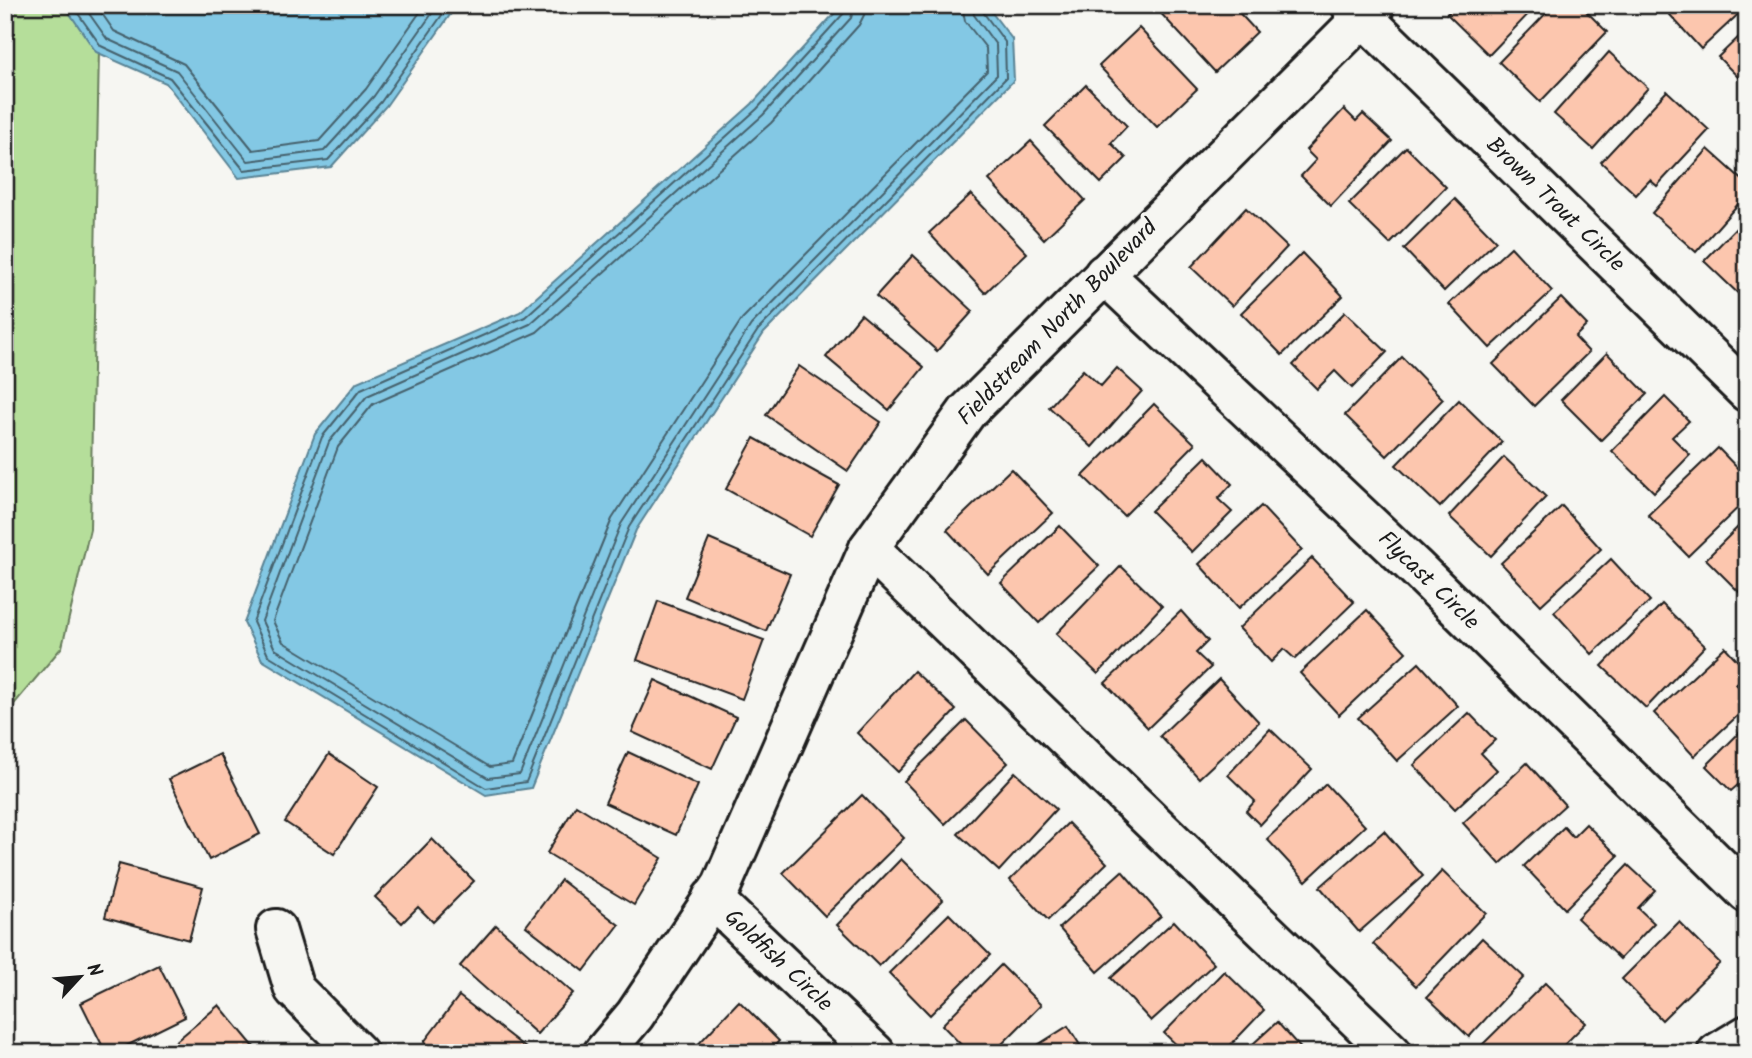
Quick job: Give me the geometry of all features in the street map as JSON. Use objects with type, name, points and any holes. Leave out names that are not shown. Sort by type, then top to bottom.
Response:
[{"type":"street","name":"Fieldstream North Boulevard","points":[[603,1053],[635,1015],[722,885],[869,548],[967,412],[1363,9]]},
{"type":"street","name":"Brown Trout Circle","points":[[1363,9],[1747,392]]},
{"type":"street","name":"Flycast Circle","points":[[1104,274],[1406,559],[1747,893]]},
{"type":"street","points":[[869,548],[1392,1053]]},
{"type":"street","name":"Goldfish Circle","points":[[712,898],[875,1053]]},
{"type":"street","points":[[276,929],[294,989],[358,1053]]},
{"type":"street","points":[[1717,1053],[1747,1035]]},
{"type":"green space","points":[[5,5],[64,5],[99,49],[90,529],[62,647],[5,715]]},
{"type":"water","points":[[64,5],[457,5],[386,106],[331,167],[239,178],[166,83],[96,52]]},
{"type":"water","points":[[842,5],[986,5],[1012,39],[1014,80],[764,333],[636,530],[531,788],[486,795],[262,660],[244,623],[315,434],[357,382],[520,312],[752,104]]},
{"type":"building","points":[[1061,5],[1084,5],[1065,14]]},
{"type":"building","points":[[1159,5],[1232,5],[1257,32],[1215,72],[1156,8]]},
{"type":"building","points":[[1456,5],[1537,5],[1489,55],[1447,14]]},
{"type":"building","points":[[1554,5],[1580,5],[1607,32],[1540,102],[1499,62]]},
{"type":"building","points":[[1661,5],[1747,5],[1747,6],[1701,49]]},
{"type":"building","points":[[1139,28],[1197,89],[1157,127],[1099,66]]},
{"type":"building","points":[[1747,29],[1747,86],[1718,57]]},
{"type":"building","points":[[1609,52],[1648,88],[1593,149],[1554,114]]},
{"type":"building","points":[[1086,85],[1127,126],[1111,143],[1126,158],[1101,183],[1045,126]]},
{"type":"building","points":[[1667,91],[1709,130],[1657,186],[1650,180],[1636,195],[1601,162]]},
{"type":"building","points":[[1344,109],[1356,121],[1363,114],[1392,141],[1331,206],[1301,176],[1316,160],[1306,150]]},
{"type":"building","points":[[1031,141],[1085,200],[1044,239],[989,180]]},
{"type":"building","points":[[1406,147],[1446,187],[1390,244],[1349,204]]},
{"type":"building","points":[[1708,149],[1747,184],[1747,194],[1696,252],[1652,213]]},
{"type":"building","points":[[971,194],[1027,253],[985,293],[929,233]]},
{"type":"building","points":[[1455,199],[1496,241],[1444,291],[1404,249]]},
{"type":"building","points":[[1246,208],[1287,247],[1232,306],[1191,267]]},
{"type":"building","points":[[1747,217],[1747,298],[1745,300],[1704,261]]},
{"type":"building","points":[[1511,247],[1552,291],[1490,348],[1449,304]]},
{"type":"building","points":[[1302,253],[1343,296],[1282,355],[1241,313]]},
{"type":"building","points":[[913,255],[973,311],[937,351],[876,296]]},
{"type":"building","points":[[1561,298],[1587,325],[1575,337],[1589,352],[1534,406],[1493,364]]},
{"type":"building","points":[[1345,312],[1387,352],[1352,388],[1335,371],[1317,389],[1293,365]]},
{"type":"building","points":[[861,314],[924,367],[889,410],[826,357]]},
{"type":"building","points":[[1607,353],[1647,394],[1601,440],[1561,400]]},
{"type":"building","points":[[1402,357],[1443,399],[1387,456],[1345,415]]},
{"type":"building","points":[[799,366],[881,422],[848,471],[766,415]]},
{"type":"building","points":[[1117,368],[1142,391],[1092,447],[1049,407],[1083,370],[1101,386]]},
{"type":"building","points":[[1665,397],[1689,421],[1672,437],[1690,455],[1654,492],[1612,451]]},
{"type":"building","points":[[1459,400],[1502,442],[1440,507],[1396,465]]},
{"type":"building","points":[[1154,404],[1195,444],[1124,516],[1083,476]]},
{"type":"building","points":[[754,438],[839,485],[810,536],[726,489]]},
{"type":"building","points":[[1718,448],[1747,478],[1747,499],[1688,556],[1648,515]]},
{"type":"building","points":[[1206,457],[1232,484],[1218,499],[1232,512],[1192,552],[1151,511]]},
{"type":"building","points":[[1504,457],[1546,497],[1491,556],[1449,516]]},
{"type":"building","points":[[1011,469],[1053,513],[988,574],[947,530]]},
{"type":"building","points":[[1261,506],[1302,550],[1239,608],[1199,564]]},
{"type":"building","points":[[1562,506],[1601,549],[1541,605],[1501,563]]},
{"type":"building","points":[[1747,518],[1747,600],[1706,559]]},
{"type":"building","points":[[1060,526],[1099,566],[1039,623],[1001,583]]},
{"type":"building","points":[[709,539],[790,574],[766,631],[685,597]]},
{"type":"building","points":[[1312,558],[1354,602],[1295,659],[1284,649],[1271,662],[1239,628]]},
{"type":"building","points":[[1611,559],[1650,601],[1592,654],[1554,612]]},
{"type":"building","points":[[1121,566],[1162,606],[1098,674],[1056,634]]},
{"type":"building","points":[[658,601],[764,640],[742,699],[637,660]]},
{"type":"building","points":[[1662,604],[1705,646],[1646,708],[1602,666]]},
{"type":"building","points":[[1367,610],[1406,652],[1339,715],[1300,673]]},
{"type":"building","points":[[1181,611],[1208,641],[1196,653],[1211,667],[1148,728],[1105,683]]},
{"type":"building","points":[[1725,647],[1747,671],[1736,684],[1747,695],[1747,707],[1694,756],[1654,713]]},
{"type":"building","points":[[1419,663],[1458,706],[1397,761],[1358,718]]},
{"type":"building","points":[[914,671],[956,710],[898,772],[857,733]]},
{"type":"building","points":[[1219,679],[1259,722],[1199,778],[1160,736]]},
{"type":"building","points":[[655,680],[736,717],[712,769],[632,732]]},
{"type":"building","points":[[1469,713],[1495,740],[1481,753],[1497,770],[1455,809],[1414,765]]},
{"type":"building","points":[[966,720],[1008,763],[945,824],[904,781]]},
{"type":"building","points":[[1747,725],[1747,777],[1731,791],[1706,766]]},
{"type":"building","points":[[1270,729],[1312,769],[1260,825],[1246,811],[1255,801],[1228,775]]},
{"type":"building","points":[[628,752],[698,785],[676,835],[605,803]]},
{"type":"building","points":[[220,754],[260,834],[209,860],[169,779]]},
{"type":"building","points":[[329,754],[378,787],[334,854],[285,822]]},
{"type":"building","points":[[1527,763],[1565,805],[1500,864],[1463,823]]},
{"type":"building","points":[[1015,772],[1056,809],[999,871],[958,834]]},
{"type":"building","points":[[1326,784],[1365,826],[1306,881],[1267,839]]},
{"type":"building","points":[[862,795],[904,838],[825,916],[783,873]]},
{"type":"building","points":[[576,805],[662,858],[634,905],[547,853]]},
{"type":"building","points":[[1068,823],[1107,863],[1048,920],[1010,880]]},
{"type":"building","points":[[1586,824],[1618,856],[1565,909],[1524,866],[1564,827],[1573,837]]},
{"type":"building","points":[[1384,831],[1423,876],[1359,932],[1320,887]]},
{"type":"building","points":[[432,839],[474,881],[433,922],[418,907],[402,923],[375,897]]},
{"type":"building","points":[[901,859],[943,900],[879,966],[837,925]]},
{"type":"building","points":[[119,864],[203,887],[189,940],[105,917]]},
{"type":"building","points":[[1628,865],[1655,890],[1638,908],[1654,923],[1620,959],[1577,918]]},
{"type":"building","points":[[1122,871],[1161,916],[1098,972],[1059,928]]},
{"type":"building","points":[[1442,871],[1486,913],[1416,986],[1373,944]]},
{"type":"building","points":[[561,880],[619,925],[584,971],[526,926]]},
{"type":"building","points":[[949,914],[990,955],[930,1015],[889,973]]},
{"type":"building","points":[[1174,921],[1214,964],[1151,1021],[1111,978]]},
{"type":"building","points":[[1679,922],[1720,963],[1662,1020],[1622,979]]},
{"type":"building","points":[[496,925],[573,993],[537,1034],[460,966]]},
{"type":"building","points":[[1482,938],[1524,977],[1469,1037],[1427,997]]},
{"type":"building","points":[[159,965],[185,1017],[112,1053],[106,1053],[81,1003]]},
{"type":"building","points":[[1001,965],[1041,1005],[993,1053],[969,1053],[942,1025]]},
{"type":"building","points":[[1224,971],[1264,1010],[1223,1053],[1185,1053],[1164,1033]]},
{"type":"building","points":[[1545,983],[1586,1023],[1556,1053],[1486,1053],[1480,1047]]},
{"type":"building","points":[[459,996],[527,1049],[524,1053],[438,1053],[424,1042]]},
{"type":"building","points":[[739,1001],[779,1041],[768,1053],[690,1053]]},
{"type":"building","points":[[219,1005],[255,1048],[250,1053],[162,1053]]},
{"type":"building","points":[[1277,1022],[1305,1053],[1243,1053]]},
{"type":"building","points":[[1068,1026],[1085,1053],[1025,1053]]}]
